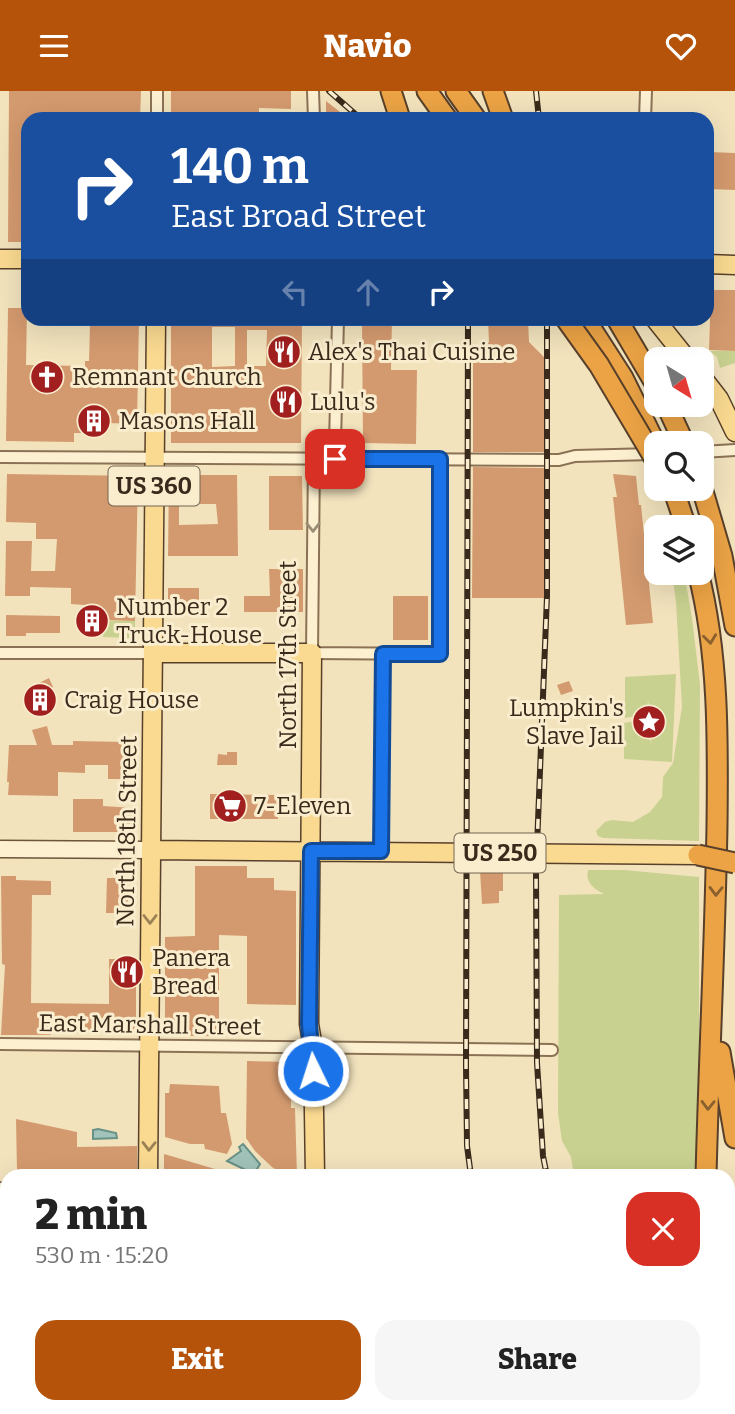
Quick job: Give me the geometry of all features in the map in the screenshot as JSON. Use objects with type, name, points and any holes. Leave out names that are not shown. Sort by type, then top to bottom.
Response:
[{"type":"highway","points":[[391,91],[398,112]]},
{"type":"highway","points":[[427,91],[442,112]]},
{"type":"highway","points":[[456,91],[471,112]]},
{"type":"highway","points":[[493,91],[500,112]]},
{"type":"highway","points":[[571,326],[599,365],[644,441]]},
{"type":"highway","points":[[590,326],[623,378],[649,431]]},
{"type":"highway","points":[[621,326],[644,365]]},
{"type":"highway","points":[[706,501],[722,556],[735,626]]},
{"type":"highway","points":[[700,585],[710,635],[714,684],[718,1024],[722,1073],[735,1138]]},
{"type":"highway","points":[[694,855],[735,863]]},
{"type":"highway","points":[[706,1169],[716,939]]},
{"type":"main road","points":[[0,259],[21,259]]},
{"type":"main road","points":[[714,264],[735,265]]},
{"type":"main road","name":"North 18th Street","points":[[148,1169],[156,326]]},
{"type":"main road","points":[[661,326],[677,347]]},
{"type":"main road","points":[[714,393],[735,432]]},
{"type":"main road","points":[[153,653],[312,653]]},
{"type":"main road","name":"North 17th Street","points":[[312,653],[309,1024],[313,1048],[316,1169]]},
{"type":"main road","name":"US 250","points":[[0,849],[694,855]]},
{"type":"street","points":[[157,112],[158,91]]},
{"type":"street","points":[[313,91],[314,112]]},
{"type":"street","points":[[645,112],[646,91]]},
{"type":"street","points":[[335,443],[338,326]]},
{"type":"street","points":[[714,451],[735,450]]},
{"type":"street","points":[[0,457],[559,460],[575,456],[644,454]]},
{"type":"street","name":"North 17th Street","points":[[312,653],[314,459]]},
{"type":"street","points":[[312,653],[440,654],[440,459]]},
{"type":"street","points":[[0,653],[153,653]]},
{"type":"street","points":[[381,851],[383,654]]},
{"type":"street","name":"East Marshall Street","points":[[0,1044],[552,1050]]},
{"type":"green space","points":[[714,351],[735,351],[735,363],[720,368]]},
{"type":"green space","points":[[674,585],[686,585],[700,685],[699,841],[603,838],[598,836],[596,831],[605,822],[633,822],[650,812],[662,797],[663,777],[673,763],[682,707]]},
{"type":"green space","points":[[104,621],[135,621],[135,638],[103,637]]},
{"type":"green space","points":[[676,674],[672,762],[624,759],[624,723],[648,718],[651,744],[652,733],[662,731],[662,721],[659,720],[658,713],[650,713],[648,700],[647,714],[625,718],[625,677]]},
{"type":"green space","points":[[588,870],[624,870],[699,877],[699,1169],[573,1169],[571,1157],[562,1141],[558,1113],[559,895],[604,894],[594,888],[587,875]]},
{"type":"water","points":[[93,1130],[116,1133],[117,1138],[93,1139]]},
{"type":"water","points":[[243,1144],[260,1164],[257,1169],[244,1169],[227,1161],[241,1151],[239,1147]]},
{"type":"building","points":[[9,91],[141,91],[140,112],[21,112],[21,242],[8,242]]},
{"type":"building","points":[[171,91],[291,91],[291,109],[259,108],[259,112],[171,112]]},
{"type":"building","points":[[326,101],[340,112],[326,112]]},
{"type":"building","points":[[714,152],[735,153],[735,190],[714,189]]},
{"type":"building","points":[[714,290],[735,290],[735,351],[714,350],[714,347],[709,347],[710,326],[714,326]]},
{"type":"building","points":[[8,308],[21,308],[21,326],[27,326],[26,365],[85,366],[85,361],[89,361],[90,326],[139,326],[137,424],[107,423],[106,433],[74,433],[74,442],[6,441]]},
{"type":"building","points":[[171,326],[302,326],[301,443],[171,443]],"holes":[[[212,327],[235,327],[235,366],[212,367]],[[247,330],[267,330],[266,366],[247,366]]]},
{"type":"building","points":[[362,326],[392,326],[391,370],[417,370],[416,444],[363,443]]},
{"type":"building","points":[[488,326],[528,326],[529,342],[544,357],[544,452],[473,452],[473,357],[489,342]]},
{"type":"building","points":[[473,467],[544,468],[544,598],[472,598]]},
{"type":"building","points":[[7,474],[138,476],[135,621],[100,620],[99,637],[85,637],[85,605],[71,604],[71,588],[30,587],[30,596],[5,596],[6,541],[32,541],[31,571],[55,571],[57,539],[36,539],[36,523],[6,522]]},
{"type":"building","points":[[613,474],[636,476],[644,534],[644,585],[649,585],[653,623],[626,625],[613,497],[617,497]]},
{"type":"building","points":[[169,475],[237,475],[238,556],[168,556]],"holes":[[[179,494],[200,494],[200,504],[216,504],[218,524],[179,525]]]},
{"type":"building","points":[[269,476],[302,476],[303,530],[269,530]]},
{"type":"building","points":[[269,569],[303,569],[303,612],[244,612],[244,596],[270,596]]},
{"type":"building","points":[[168,588],[199,588],[199,605],[168,606]]},
{"type":"building","points":[[393,596],[428,596],[428,640],[393,640]]},
{"type":"building","points":[[6,615],[60,616],[60,633],[6,636]]},
{"type":"building","name":"Craig House","points":[[49,678],[53,687],[42,692],[49,707],[41,711],[29,688]]},
{"type":"building","points":[[569,681],[573,691],[561,695],[557,685]]},
{"type":"building","points":[[47,726],[52,745],[73,745],[73,741],[127,742],[127,779],[108,779],[108,765],[85,765],[85,773],[58,772],[58,796],[8,795],[9,745],[37,745],[32,730]]},
{"type":"building","points":[[227,752],[237,752],[237,765],[217,765],[218,754],[227,755]]},
{"type":"building","points":[[210,794],[278,795],[278,819],[210,819]]},
{"type":"building","points":[[73,799],[103,799],[103,806],[133,808],[132,832],[73,832]]},
{"type":"building","points":[[195,866],[247,866],[247,878],[274,878],[274,890],[296,891],[296,1005],[247,1004],[247,936],[219,935],[219,1036],[165,1036],[165,937],[195,936]]},
{"type":"building","points":[[480,871],[503,871],[503,891],[499,891],[499,903],[482,904]]},
{"type":"building","points":[[1,876],[16,876],[16,880],[51,881],[51,895],[32,895],[31,1003],[109,1004],[109,959],[136,959],[136,1034],[103,1034],[103,1030],[85,1030],[85,1033],[51,1031],[51,1035],[1,1035],[5,965],[2,964]]},
{"type":"building","points":[[107,878],[128,878],[128,913],[106,913]]},
{"type":"building","points":[[247,1061],[291,1062],[291,1108],[295,1108],[297,1169],[275,1169],[255,1151],[246,1138]]},
{"type":"building","points":[[170,1084],[219,1086],[221,1113],[226,1113],[232,1144],[227,1154],[205,1149],[204,1144],[190,1144],[165,1137],[165,1093],[169,1093]]},
{"type":"building","points":[[16,1119],[77,1132],[77,1147],[137,1146],[137,1169],[17,1169]]},
{"type":"building","points":[[164,1154],[215,1169],[164,1169]]},
{"type":"railway","points":[[329,91],[353,112]]},
{"type":"railway","points":[[536,91],[538,112]]},
{"type":"railway","points":[[468,326],[466,1066],[467,1146],[470,1169]]},
{"type":"railway","points":[[546,1169],[537,1063],[536,871],[547,596],[547,326]]},
{"type":"place","name":"Alex's Thai Cuisine","points":[[284,352]]},
{"type":"place","name":"Remnant Church","points":[[47,377]]},
{"type":"place","name":"Lulu's","points":[[286,402]]},
{"type":"place","name":"Masons Hall","points":[[94,421]]},
{"type":"place","name":"Number 2 Truck-House","points":[[92,621]]},
{"type":"place","name":"Craig House","points":[[40,700]]},
{"type":"place","name":"Lumpkin's Slave Jail","points":[[649,722]]},
{"type":"place","name":"7-Eleven","points":[[230,806]]},
{"type":"place","name":"Panera Bread","points":[[127,972]]},
{"type":"route","points":[[313,1071],[309,1024],[311,851],[381,851],[383,654],[440,654],[440,459],[335,459]]}]
